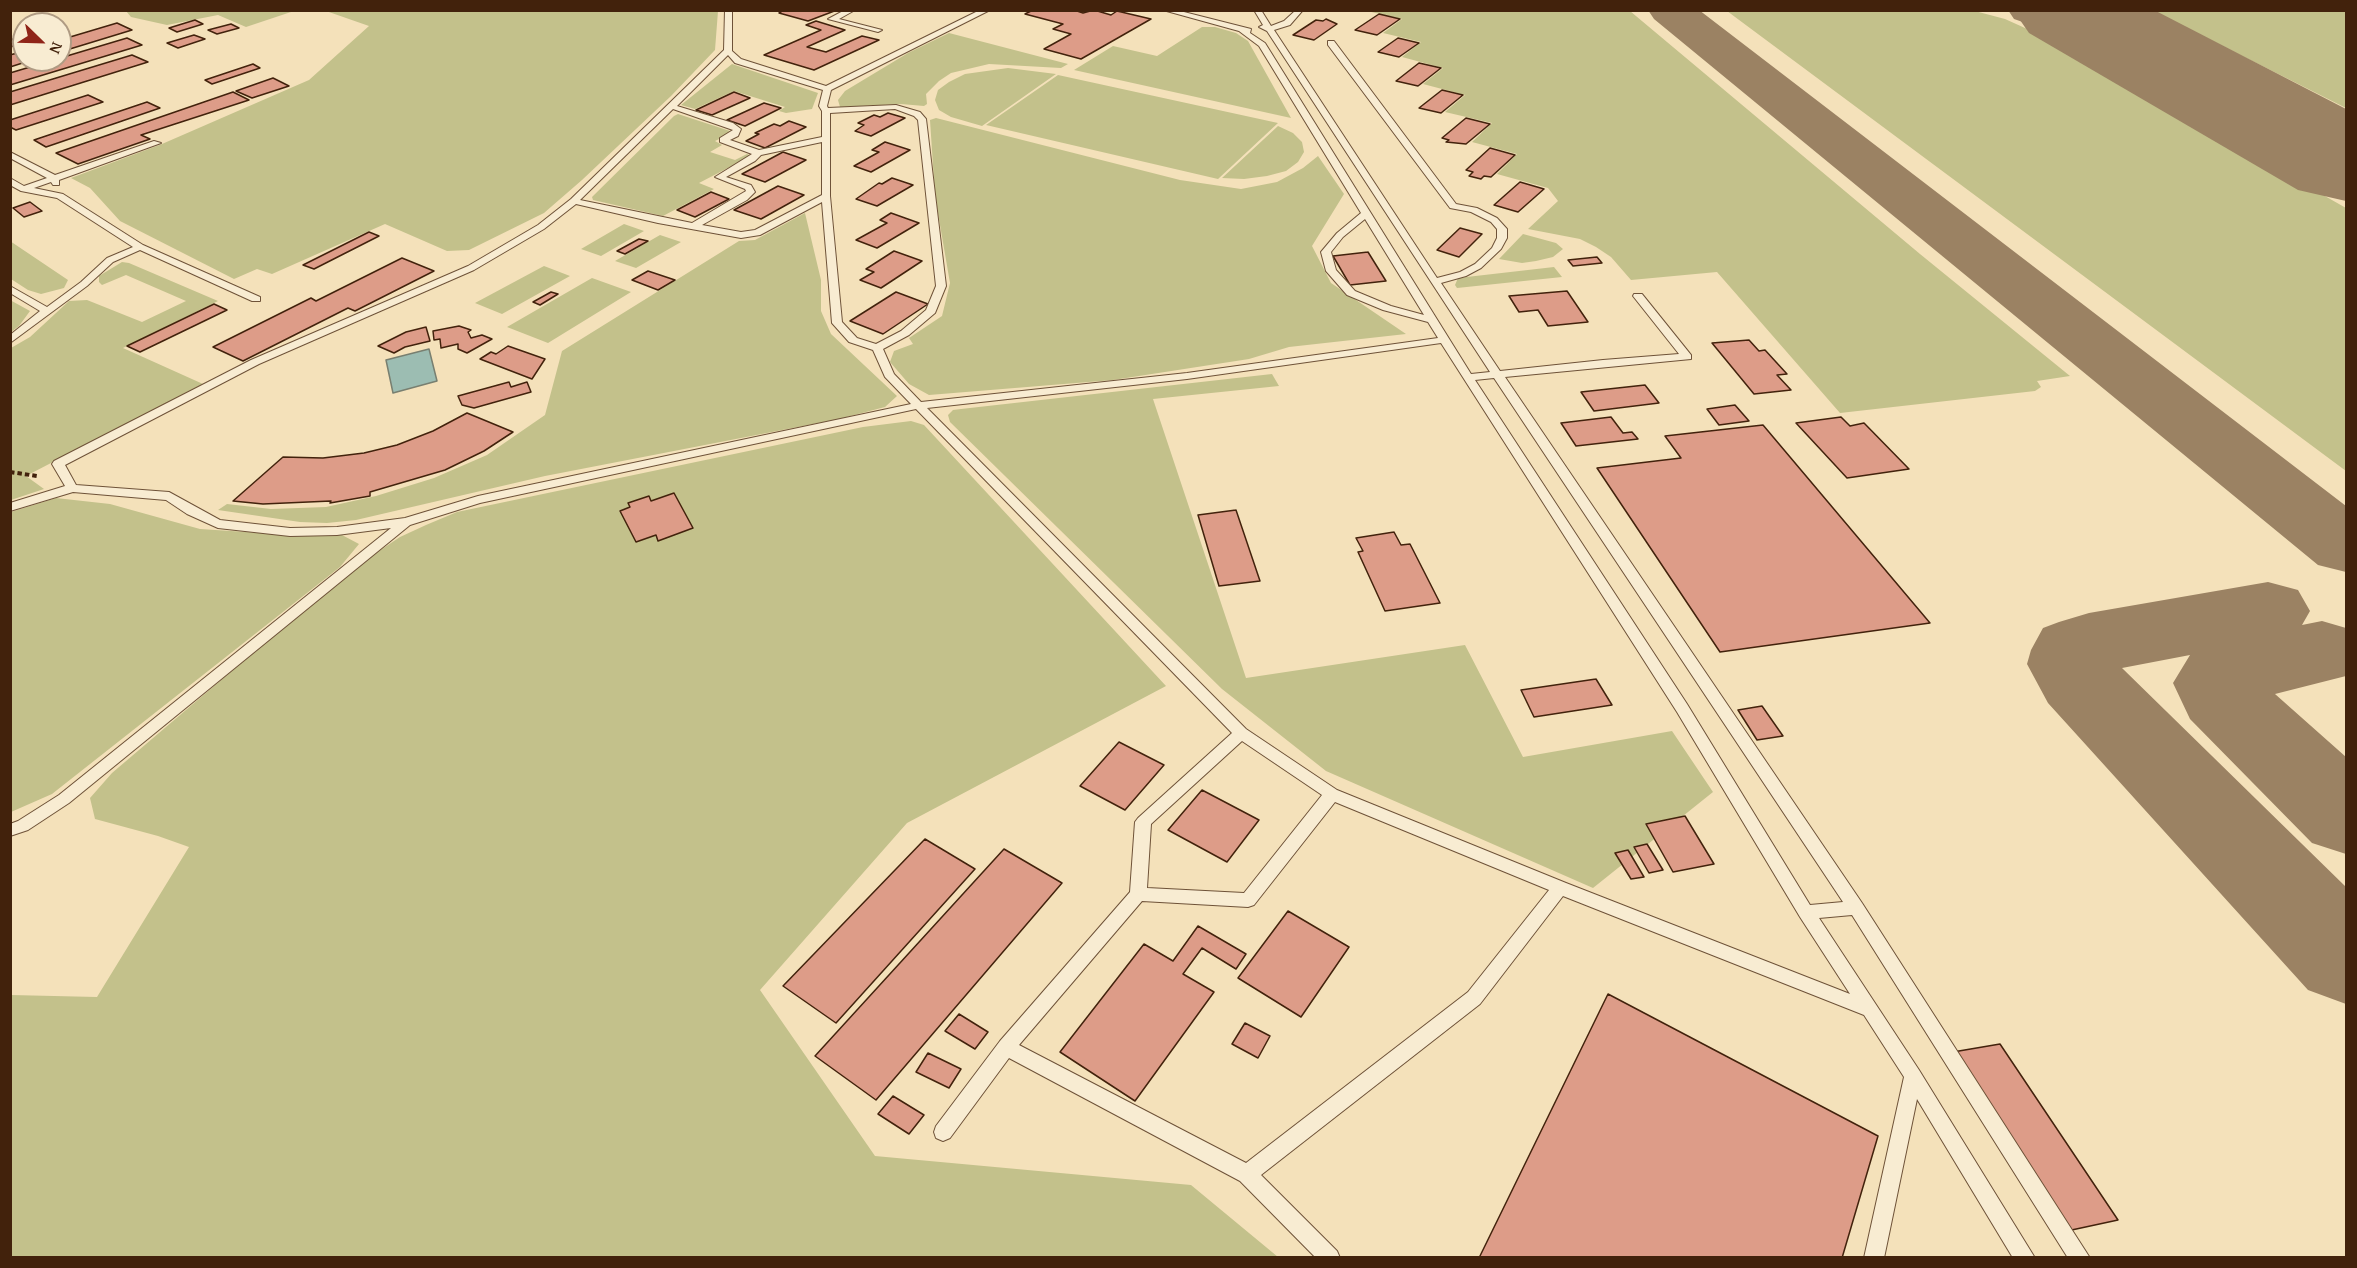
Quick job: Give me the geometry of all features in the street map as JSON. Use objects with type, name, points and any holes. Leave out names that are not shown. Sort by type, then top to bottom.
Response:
[{"type":"lane","points":[[72,488],[58,464],[255,362],[471,268],[541,227],[574,201],[728,51],[729,10]]},
{"type":"lane","points":[[852,10],[832,19],[878,30]]},
{"type":"lane","points":[[728,51],[738,61],[755,68],[827,89],[987,10]]},
{"type":"lane","points":[[1166,10],[1228,26],[1239,25],[1269,29],[1287,22],[1300,10]]},
{"type":"lane","points":[[1197,10],[1276,37]]},
{"type":"lane","points":[[1257,10],[1435,282],[1856,908],[2080,1257]]},
{"type":"lane","points":[[1239,25],[1262,45],[1444,340],[1682,708],[1806,912],[1913,1076],[2025,1257]]},
{"type":"lane","points":[[1331,43],[1453,206],[1474,210],[1494,220],[1502,229],[1502,238],[1496,249],[1478,266],[1463,274],[1435,282]]},
{"type":"lane","points":[[826,111],[896,107],[917,114],[922,119],[940,286],[932,311],[905,333],[877,348],[853,340],[837,323],[826,196],[826,111],[823,106],[827,89]]},
{"type":"lane","points":[[673,107],[730,125],[737,129],[735,134],[723,140],[758,153],[825,139]]},
{"type":"lane","points":[[24,189],[157,143]]},
{"type":"lane","points":[[694,226],[751,192],[748,187],[719,177],[752,159],[758,153]]},
{"type":"lane","points":[[10,154],[54,178],[60,196]]},
{"type":"lane","points":[[10,181],[24,189],[60,196],[140,247],[256,299]]},
{"type":"lane","points":[[574,201],[741,235],[757,232],[826,196]]},
{"type":"lane","points":[[1366,213],[1340,234],[1326,252],[1331,271],[1351,293],[1387,308],[1432,320]]},
{"type":"lane","points":[[10,340],[84,284],[110,260],[140,247]]},
{"type":"lane","points":[[10,289],[47,311]]},
{"type":"lane","points":[[1468,378],[1603,363],[1687,357],[1638,296]]},
{"type":"lane","points":[[10,507],[72,488],[169,496],[191,511],[218,524],[290,532],[337,531],[406,522],[478,500],[920,405],[1187,376],[1444,340]]},
{"type":"lane","points":[[877,348],[889,375],[1241,733],[1332,794],[1560,888],[1868,1009]]},
{"type":"lane","points":[[10,830],[23,826],[64,799],[406,522]]},
{"type":"lane","points":[[943,1132],[1006,1047],[1138,894],[1143,822],[1241,733]]},
{"type":"lane","points":[[1138,894],[1248,900],[1332,794]]},
{"type":"lane","points":[[1247,1174],[1474,998],[1560,888]]},
{"type":"lane","points":[[1806,912],[1856,908]]},
{"type":"lane","points":[[1006,1047],[1247,1174],[1329,1257]]},
{"type":"lane","points":[[1874,1257],[1913,1076]]},
{"type":"shaded area","points":[[1971,10],[2005,19],[2045,37],[2346,208],[2346,471],[1727,11]]},
{"type":"shaded area","points":[[126,11],[294,11],[246,27],[218,15],[167,25],[131,17]]},
{"type":"shaded area","points":[[326,11],[718,11],[715,50],[671,96],[544,213],[469,250],[447,251],[385,224],[272,274],[257,269],[234,279],[120,221],[90,188],[71,178],[162,144],[309,80],[369,26]]},
{"type":"shaded area","points":[[1367,11],[1630,11],[1920,254],[2070,376],[2037,381],[2041,387],[2035,391],[1840,413],[1717,272],[1631,280],[1611,257],[1580,239],[1528,229],[1558,201],[1548,188],[1497,174],[1517,154],[1472,142],[1492,123],[1445,112],[1465,95],[1423,84],[1443,68],[1402,57],[1421,42],[1383,33],[1402,19]]},
{"type":"shaded area","points":[[2153,11],[2346,11],[2346,108]]},
{"type":"shaded area","points":[[1202,27],[1215,27],[1236,33],[1248,41],[1291,118],[1074,70],[1113,46],[1157,56]]},
{"type":"shaded area","points":[[949,33],[1068,64],[1061,68],[989,64],[951,73],[926,94],[927,104],[924,106],[901,104],[840,107],[838,100],[845,91],[908,53]]},
{"type":"shaded area","points":[[732,64],[818,93],[812,109],[786,113],[779,111],[785,107],[734,91],[695,109],[681,105]]},
{"type":"shaded area","points":[[1008,68],[1056,74],[982,126],[951,117],[939,110],[935,100],[938,90],[949,82],[965,74]]},
{"type":"shaded area","points":[[1058,75],[1278,123],[1218,179],[986,125]]},
{"type":"shaded area","points":[[678,114],[730,131],[730,134],[715,141],[722,145],[710,152],[735,160],[747,154],[751,156],[699,183],[714,189],[663,216],[593,200],[592,197]]},
{"type":"shaded area","points":[[936,118],[1180,180],[1241,189],[1277,182],[1303,168],[1318,156],[1344,194],[1312,246],[1331,283],[1406,334],[1289,347],[1249,359],[1113,380],[929,395],[909,384],[890,362],[894,351],[913,344],[909,338],[942,316],[950,283],[935,196],[930,120]]},
{"type":"shaded area","points":[[1278,126],[1293,133],[1302,142],[1304,152],[1298,162],[1286,171],[1267,176],[1244,179],[1222,178]]},
{"type":"shaded area","points":[[805,213],[821,280],[821,311],[831,334],[897,396],[885,407],[839,419],[545,476],[356,520],[327,523],[300,522],[218,510],[227,504],[271,509],[326,507],[376,496],[434,478],[487,455],[545,415],[562,351],[739,241],[755,240]]},
{"type":"shaded area","points":[[624,224],[644,231],[601,256],[581,249]]},
{"type":"shaded area","points":[[1523,234],[1556,243],[1563,249],[1553,257],[1536,261],[1522,263],[1499,259]]},
{"type":"shaded area","points":[[660,235],[681,242],[636,268],[615,261]]},
{"type":"shaded area","points":[[10,241],[68,280],[64,288],[41,294],[28,290],[11,279]]},
{"type":"shaded area","points":[[122,262],[218,301],[123,348],[203,384],[26,476],[44,489],[11,500],[11,348],[30,337],[69,301],[87,300],[142,322],[186,301],[126,275],[102,285],[99,282],[99,276]]},
{"type":"shaded area","points":[[544,266],[570,276],[502,314],[475,303]]},
{"type":"shaded area","points":[[1554,267],[1562,277],[1457,288],[1455,285],[1458,278]]},
{"type":"shaded area","points":[[592,278],[631,292],[548,343],[507,327]]},
{"type":"shaded area","points":[[10,300],[30,311],[19,326],[11,332]]},
{"type":"shaded area","points":[[1272,374],[1279,386],[1153,399],[1246,678],[1465,645],[1523,757],[1672,731],[1713,792],[1593,888],[1326,771],[1222,689],[950,422],[948,415],[953,410]]},
{"type":"shaded area","points":[[911,421],[924,425],[1166,686],[907,823],[760,990],[875,1156],[1191,1185],[1278,1257],[11,1258],[11,995],[97,997],[189,847],[95,819],[90,798],[112,773],[349,571],[400,537],[426,525],[457,512],[863,427]]},
{"type":"shaded area","points":[[56,498],[110,504],[200,529],[308,536],[342,535],[359,544],[340,567],[52,794],[11,812],[11,512]]},
{"type":"water","points":[[429,349],[437,381],[393,393],[386,360]]},
{"type":"building","points":[[784,10],[837,10],[808,21],[779,13]]},
{"type":"building","points":[[1033,10],[1074,10],[1083,13],[1094,10],[1111,15],[1117,11],[1151,19],[1081,59],[1044,49],[1071,34],[1053,29],[1063,24],[1025,14]]},
{"type":"building","points":[[1379,14],[1400,19],[1377,35],[1355,30]]},
{"type":"building","points":[[1326,19],[1337,24],[1314,40],[1293,35],[1316,20]]},
{"type":"building","points":[[195,20],[203,24],[177,32],[169,28]]},
{"type":"building","points":[[816,21],[845,30],[807,47],[826,52],[862,36],[879,40],[814,70],[764,55],[821,30],[806,25]]},
{"type":"building","points":[[117,23],[132,30],[72,48],[72,36]]},
{"type":"building","points":[[231,24],[239,28],[217,34],[208,30]]},
{"type":"building","points":[[194,35],[205,39],[178,48],[167,43]]},
{"type":"building","points":[[127,38],[142,45],[72,66],[72,54]]},
{"type":"building","points":[[1398,38],[1419,43],[1399,57],[1378,52]]},
{"type":"building","points":[[12,54],[12,66],[10,67],[10,55]]},
{"type":"building","points":[[132,55],[148,62],[10,105],[10,92]]},
{"type":"building","points":[[1419,63],[1441,68],[1418,86],[1396,81]]},
{"type":"building","points":[[253,64],[260,68],[212,84],[205,80]]},
{"type":"building","points":[[13,72],[53,72],[10,85],[10,73]]},
{"type":"building","points":[[273,78],[289,86],[252,98],[236,91]]},
{"type":"building","points":[[1442,90],[1463,95],[1441,113],[1419,108]]},
{"type":"building","points":[[233,92],[249,100],[141,135],[150,139],[78,164],[56,153]]},
{"type":"building","points":[[734,92],[750,98],[712,115],[696,110]]},
{"type":"building","points":[[88,95],[103,102],[16,130],[10,127],[10,120]]},
{"type":"building","points":[[147,102],[160,108],[46,147],[34,140]]},
{"type":"building","points":[[764,103],[781,108],[745,126],[727,120]]},
{"type":"building","points":[[888,113],[905,118],[871,136],[855,131],[864,125],[858,123],[874,115],[880,117]]},
{"type":"building","points":[[1466,118],[1490,124],[1466,144],[1446,142],[1449,140],[1442,138]]},
{"type":"building","points":[[789,121],[806,127],[765,148],[746,141],[759,134],[755,133],[774,124],[780,126]]},
{"type":"building","points":[[885,142],[910,150],[871,172],[854,166],[879,152],[872,150]]},
{"type":"building","points":[[1490,148],[1515,155],[1491,177],[1484,176],[1481,179],[1469,176],[1473,172],[1466,170]]},
{"type":"building","points":[[783,152],[806,160],[765,182],[742,174]]},
{"type":"building","points":[[892,178],[913,185],[877,206],[856,199],[879,183],[882,184]]},
{"type":"building","points":[[1520,182],[1544,189],[1518,212],[1494,205]]},
{"type":"building","points":[[778,186],[804,195],[761,219],[734,210]]},
{"type":"building","points":[[711,192],[729,199],[695,217],[677,210]]},
{"type":"building","points":[[30,202],[42,211],[24,217],[13,208]]},
{"type":"building","points":[[891,213],[919,223],[877,248],[856,240],[887,223],[880,220]]},
{"type":"building","points":[[1460,228],[1482,234],[1459,257],[1437,250]]},
{"type":"building","points":[[369,232],[379,236],[314,269],[303,265]]},
{"type":"building","points":[[639,239],[648,241],[625,254],[617,251]]},
{"type":"building","points":[[894,251],[922,261],[881,288],[860,280],[874,272],[866,269]]},
{"type":"building","points":[[1368,252],[1386,281],[1350,285],[1333,256]]},
{"type":"building","points":[[1597,257],[1602,263],[1573,266],[1568,260]]},
{"type":"building","points":[[402,258],[434,271],[355,311],[348,308],[243,361],[213,347],[311,298],[316,301]]},
{"type":"building","points":[[648,271],[675,280],[658,290],[632,280]]},
{"type":"building","points":[[1567,291],[1588,322],[1548,326],[1538,310],[1519,312],[1509,296]]},
{"type":"building","points":[[551,292],[558,294],[540,305],[533,302]]},
{"type":"building","points":[[896,292],[928,304],[883,334],[850,321]]},
{"type":"building","points":[[214,304],[227,310],[140,352],[127,346]]},
{"type":"building","points":[[459,326],[471,330],[468,332],[471,338],[482,335],[492,339],[467,353],[458,349],[458,344],[441,348],[440,339],[434,340],[433,331]]},
{"type":"building","points":[[426,327],[430,341],[405,347],[394,353],[378,346],[406,332]]},
{"type":"building","points":[[1749,340],[1759,351],[1765,350],[1787,374],[1777,375],[1791,390],[1754,394],[1712,343]]},
{"type":"building","points":[[508,346],[545,359],[532,379],[480,359],[491,352],[496,354]]},
{"type":"building","points":[[509,382],[511,387],[527,382],[531,392],[474,408],[462,405],[458,396]]},
{"type":"building","points":[[1645,385],[1659,403],[1594,411],[1581,392]]},
{"type":"building","points":[[1735,405],[1749,421],[1719,425],[1707,409]]},
{"type":"building","points":[[467,413],[513,432],[484,451],[445,470],[370,492],[370,496],[330,503],[331,501],[263,504],[233,501],[283,457],[323,458],[364,453],[397,445],[433,431]]},
{"type":"building","points":[[1611,417],[1623,433],[1632,432],[1638,439],[1576,446],[1561,423]]},
{"type":"building","points":[[1841,417],[1850,426],[1864,423],[1909,469],[1847,478],[1796,423]]},
{"type":"building","points":[[1763,425],[1930,623],[1720,652],[1597,468],[1681,458],[1665,436]]},
{"type":"building","points":[[674,493],[693,528],[658,541],[656,535],[636,542],[620,511],[630,507],[628,503],[649,496],[651,501]]},
{"type":"building","points":[[1236,510],[1260,581],[1219,586],[1198,515]]},
{"type":"building","points":[[1394,532],[1401,545],[1410,544],[1440,603],[1385,611],[1358,552],[1363,551],[1356,538]]},
{"type":"building","points":[[1596,679],[1612,705],[1534,717],[1521,690]]},
{"type":"building","points":[[1762,706],[1783,736],[1757,740],[1738,710]]},
{"type":"building","points":[[1119,742],[1164,765],[1125,810],[1080,786]]},
{"type":"building","points":[[1202,790],[1259,820],[1227,862],[1168,830]]},
{"type":"building","points":[[1685,816],[1714,864],[1673,872],[1646,824]]},
{"type":"building","points":[[925,839],[975,869],[836,1023],[783,986]]},
{"type":"building","points":[[1647,844],[1663,870],[1649,873],[1634,847]]},
{"type":"building","points":[[1004,849],[1062,883],[876,1100],[815,1056]]},
{"type":"building","points":[[1628,850],[1644,877],[1631,879],[1615,853]]},
{"type":"building","points":[[1288,911],[1349,947],[1301,1017],[1238,978]]},
{"type":"building","points":[[1198,926],[1246,954],[1236,969],[1202,948],[1183,974],[1214,992],[1135,1101],[1060,1052],[1144,944],[1173,961]]},
{"type":"building","points":[[1608,994],[1878,1136],[1842,1258],[1479,1258]]},
{"type":"building","points":[[959,1014],[988,1032],[975,1049],[945,1031]]},
{"type":"building","points":[[1245,1023],[1270,1036],[1258,1058],[1232,1044]]},
{"type":"building","points":[[2000,1044],[2118,1220],[2067,1231],[1953,1052]]},
{"type":"building","points":[[928,1053],[961,1069],[949,1088],[916,1072]]},
{"type":"building","points":[[893,1096],[924,1115],[909,1134],[878,1114]]},
{"type":"taxiway","points":[[1670,10],[2346,546]]},
{"type":"taxiway","points":[[2030,10],[2097,32],[2164,62]]},
{"type":"taxiway","points":[[2268,611],[2089,644],[2074,650],[2071,664],[2079,680],[2346,957]]},
{"type":"taxiway","points":[[2322,652],[2225,673],[2217,683],[2222,696],[2236,711],[2346,815]]},
{"type":"runway","points":[[2068,10],[2346,161]]}]
